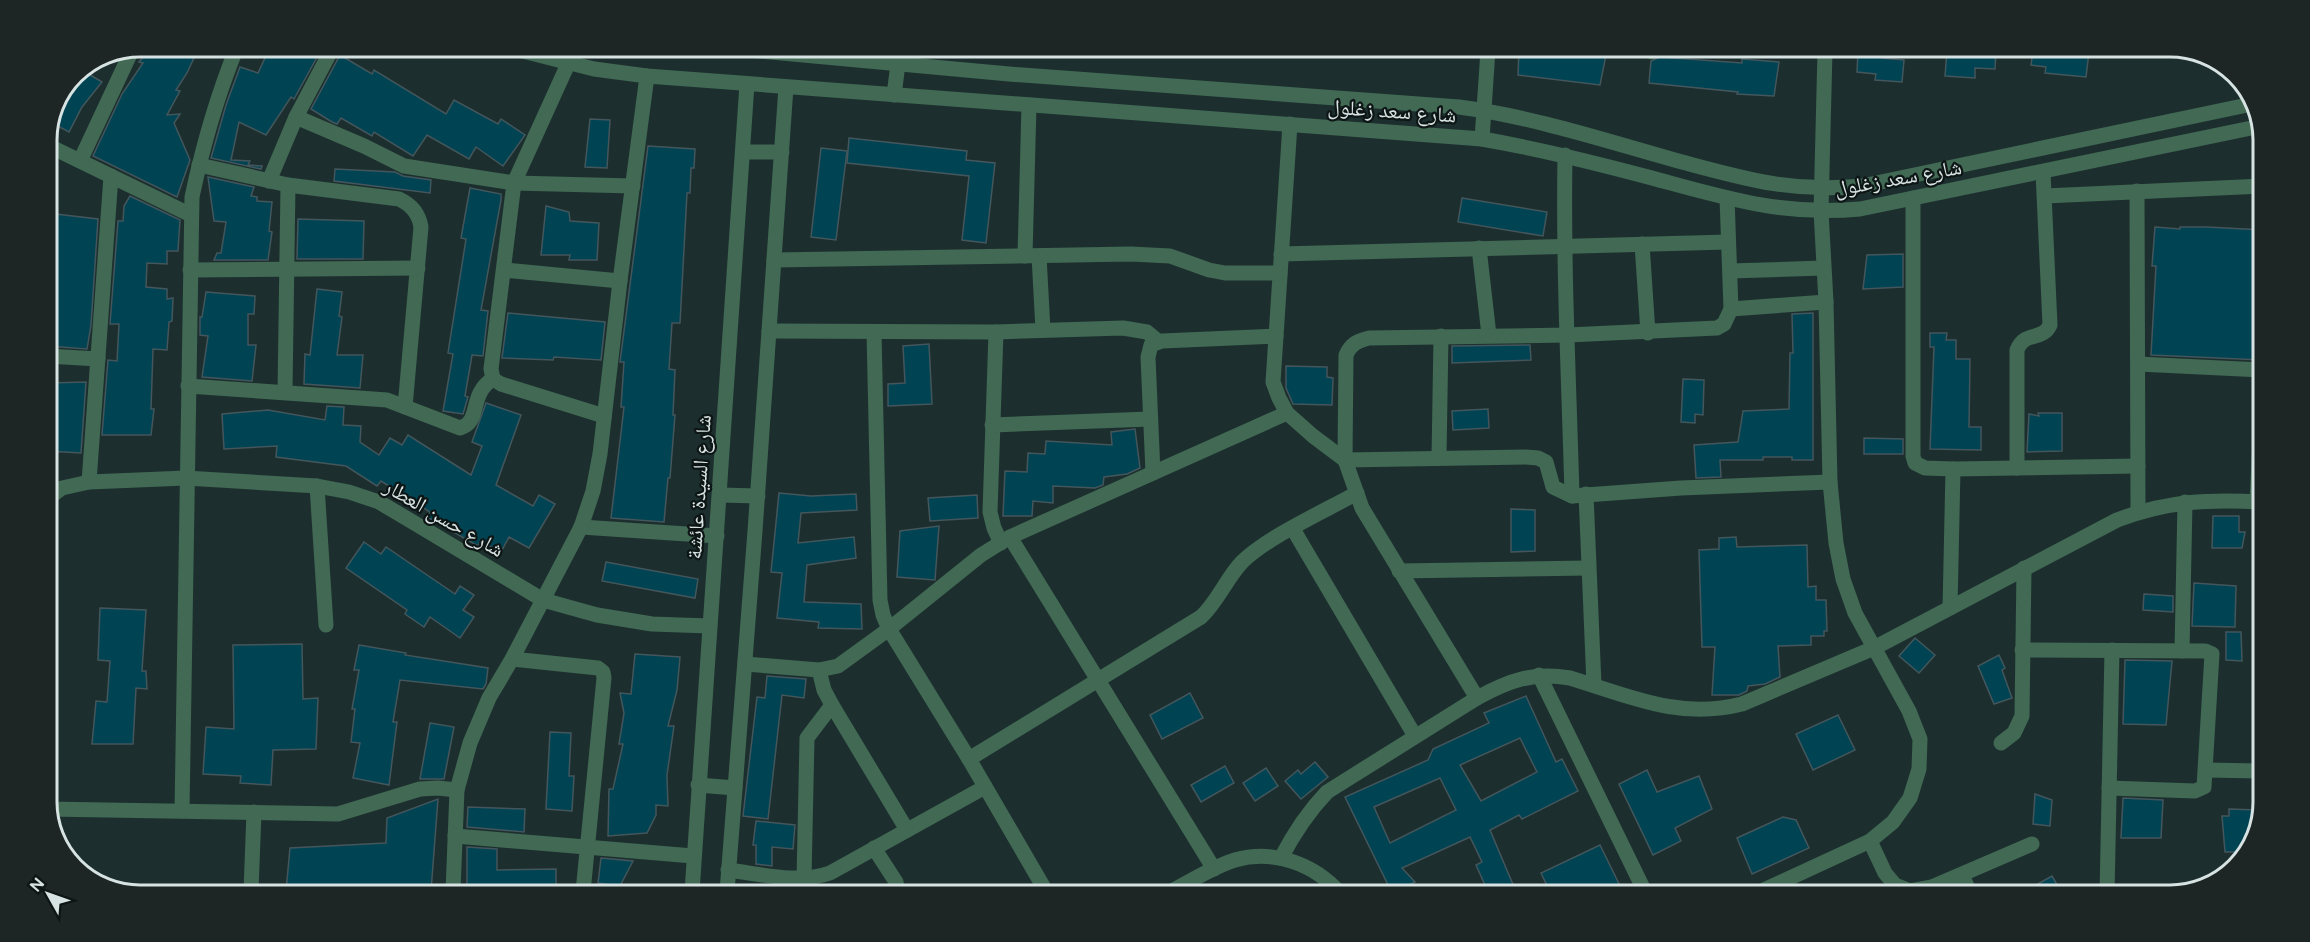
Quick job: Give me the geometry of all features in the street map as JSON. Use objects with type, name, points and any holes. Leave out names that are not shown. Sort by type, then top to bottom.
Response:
[{"type":"street","points":[[182,811],[192,197],[204,139],[222,82],[233,57]]},
{"type":"street","points":[[269,181],[296,117],[328,57]]},
{"type":"street","name":"شارع سعد زغلول","points":[[544,57],[568,64],[647,76],[1482,140],[1565,155],[1727,198],[1785,210],[1860,209],[2252,128]]},
{"type":"street","name":"شارع سعد زغلول","points":[[834,57],[1484,110],[1759,182],[1823,189],[1862,186],[2245,105]]},
{"type":"street","points":[[1482,140],[1488,57]]},
{"type":"street","points":[[1775,885],[1870,841],[1893,822],[1911,798],[1919,769],[1920,739],[1909,711],[1856,613],[1843,579],[1836,543],[1830,482],[1826,302],[1821,211],[1825,57]]},
{"type":"street","points":[[80,161],[128,58]]},
{"type":"street","points":[[568,64],[514,183],[491,369],[493,379],[501,384],[604,416]]},
{"type":"street","points":[[894,95],[898,64]]},
{"type":"street","points":[[453,885],[457,790],[470,742],[489,698],[581,527],[593,491],[647,76]]},
{"type":"street","name":"شارع السيدة عائشة","points":[[692,885],[747,84]]},
{"type":"street","points":[[727,885],[758,496],[786,87]]},
{"type":"street","points":[[1029,105],[1032,256],[1043,330]]},
{"type":"street","points":[[296,117],[404,166],[514,183],[633,186]]},
{"type":"street","points":[[1290,124],[1273,382],[1287,413],[1345,460],[1538,458],[1546,462],[1553,487],[1579,495],[1830,482]]},
{"type":"street","points":[[57,150],[191,215]]},
{"type":"street","points":[[743,152],[782,152]]},
{"type":"street","points":[[1565,155],[1563,246],[1579,495],[1588,568],[1594,685]]},
{"type":"street","points":[[199,165],[288,185],[392,198],[405,202],[416,212],[422,227],[405,407]]},
{"type":"street","points":[[2017,468],[2017,350],[2020,342],[2027,337],[2042,335],[2048,331],[2050,325],[2043,172]]},
{"type":"street","points":[[90,482],[111,176]]},
{"type":"street","points":[[285,392],[288,185]]},
{"type":"street","points":[[2045,196],[2253,186]]},
{"type":"street","points":[[2137,191],[2138,512]]},
{"type":"street","points":[[1477,698],[1371,524],[1357,493],[1345,460],[1346,355],[1349,348],[1355,342],[1369,338],[1490,334],[1648,333],[1717,328],[1724,324],[1731,309],[1727,198]]},
{"type":"street","points":[[1913,198],[1913,456],[1915,463],[1921,467],[1953,469],[2138,466]]},
{"type":"street","points":[[1281,254],[1728,242]]},
{"type":"street","points":[[1642,244],[1648,333]]},
{"type":"street","points":[[1479,248],[1490,334]]},
{"type":"street","points":[[774,260],[1170,256],[1209,270],[1225,273],[1280,273]]},
{"type":"street","points":[[190,270],[418,268]]},
{"type":"street","points":[[1730,271],[1823,268]]},
{"type":"street","points":[[504,270],[620,281]]},
{"type":"street","points":[[1731,309],[1826,302]]},
{"type":"street","points":[[769,331],[996,332],[1135,328],[1147,332],[1158,341]]},
{"type":"street","points":[[874,332],[880,600],[883,615],[889,629],[969,759],[1042,885]]},
{"type":"street","points":[[996,332],[990,512],[994,528],[1005,540],[1098,681],[1214,869]]},
{"type":"street","points":[[1153,473],[1148,352],[1151,345],[1158,341],[1276,336]]},
{"type":"street","points":[[1439,458],[1441,336]]},
{"type":"street","points":[[57,357],[98,359]]},
{"type":"street","points":[[2138,364],[2253,370]]},
{"type":"street","points":[[188,386],[387,400],[460,428],[471,421],[479,392],[484,384],[493,379]]},
{"type":"street","points":[[745,664],[819,670],[838,666],[889,629],[981,555],[1005,540],[1287,413]]},
{"type":"street","points":[[992,425],[1150,419]]},
{"type":"street","points":[[1950,608],[1953,469]]},
{"type":"street","name":"شارع حسن العطار","points":[[57,492],[62,488],[90,482],[186,478],[317,486],[349,492],[379,502],[543,600],[597,615],[652,624],[709,626]]},
{"type":"street","points":[[317,486],[326,625]]},
{"type":"street","points":[[57,488],[62,488]]},
{"type":"street","points":[[969,759],[1201,617],[1217,600],[1230,577],[1258,549],[1357,493]]},
{"type":"street","points":[[720,495],[758,496]]},
{"type":"street","points":[[1281,858],[1295,830],[1327,792],[1477,698],[1502,685],[1539,675],[1570,678],[1671,708],[1716,710],[1742,704],[1874,648],[2117,520],[2138,512],[2185,502],[2218,500],[2253,502]]},
{"type":"street","points":[[2182,651],[2185,502]]},
{"type":"street","points":[[581,527],[717,536]]},
{"type":"street","points":[[1293,529],[1415,736]]},
{"type":"street","points":[[1399,571],[1588,568]]},
{"type":"street","points":[[2001,743],[2014,733],[2022,716],[2024,568]]},
{"type":"street","points":[[2022,650],[2182,651],[2209,652],[2213,656],[2205,785],[2198,790],[2109,788]]},
{"type":"street","points":[[2108,885],[2112,650]]},
{"type":"street","points":[[512,659],[598,668],[603,672],[584,885]]},
{"type":"street","points":[[819,670],[824,690],[832,705],[907,830]]},
{"type":"street","points":[[1539,675],[1642,885]]},
{"type":"street","points":[[804,879],[806,747],[810,732],[832,705]]},
{"type":"street","points":[[2206,770],[2253,771]]},
{"type":"street","points":[[698,785],[735,788]]},
{"type":"street","points":[[728,870],[804,879],[830,873],[985,786]]},
{"type":"street","points":[[57,809],[338,814],[420,789],[457,790]]},
{"type":"street","points":[[251,885],[254,812]]},
{"type":"street","points":[[455,836],[693,856]]},
{"type":"street","points":[[1870,841],[1885,873],[1896,885]]},
{"type":"street","points":[[1937,885],[2032,844]]},
{"type":"street","points":[[874,848],[897,885]]},
{"type":"street","points":[[1183,885],[1236,860],[1258,856],[1281,858],[1307,866],[1333,885]]},
{"type":"street","points":[[1962,875],[1966,885]]},
{"type":"building","points":[[143,57],[194,57],[176,90],[180,91],[167,115],[180,114],[174,123],[190,160],[177,197],[93,156],[122,94],[143,63],[139,62]]},
{"type":"building","points":[[265,57],[317,57],[294,99],[291,97],[266,135],[239,122],[231,160],[250,161],[248,165],[262,166],[261,169],[211,158],[226,105],[240,67],[258,73]]},
{"type":"building","points":[[339,57],[343,57],[372,74],[374,70],[446,114],[454,100],[498,124],[501,119],[525,135],[503,166],[476,147],[469,159],[427,135],[413,156],[374,132],[372,136],[341,118],[337,124],[311,109]]},
{"type":"building","points":[[1519,57],[1606,57],[1600,85],[1518,75]]},
{"type":"building","points":[[1660,57],[1742,63],[1742,59],[1779,62],[1774,96],[1737,94],[1738,92],[1649,83],[1651,61]]},
{"type":"building","points":[[1858,57],[1904,60],[1902,82],[1875,80],[1876,74],[1857,72]]},
{"type":"building","points":[[1947,57],[1996,57],[1995,69],[1975,68],[1975,78],[1945,76]]},
{"type":"building","points":[[2032,57],[2088,57],[2086,77],[2045,73],[2046,67],[2031,65]]},
{"type":"building","points":[[89,74],[102,82],[82,107],[69,132],[59,127],[63,108],[81,81]]},
{"type":"building","points":[[590,119],[610,120],[607,168],[585,167]]},
{"type":"building","points":[[849,138],[967,151],[966,160],[995,163],[986,243],[962,240],[969,176],[847,163]]},
{"type":"building","points":[[648,146],[695,149],[694,168],[691,168],[690,193],[687,193],[680,323],[672,323],[669,369],[675,370],[673,415],[675,415],[664,522],[611,518],[624,407],[621,407],[624,362],[620,362]]},
{"type":"building","points":[[821,148],[847,151],[836,240],[811,237]]},
{"type":"building","points":[[335,169],[395,172],[403,176],[431,180],[430,193],[334,181]]},
{"type":"building","points":[[208,177],[254,187],[251,196],[257,197],[257,201],[272,202],[269,231],[272,232],[268,260],[214,260],[217,253],[221,253],[226,222],[214,221]]},
{"type":"building","points":[[470,188],[501,194],[501,200],[481,310],[488,311],[483,356],[472,355],[465,396],[468,397],[463,414],[443,411],[453,354],[448,353],[466,239],[461,238]]},
{"type":"building","points":[[130,196],[180,220],[178,251],[167,251],[167,264],[147,263],[146,287],[167,289],[167,299],[173,298],[172,321],[169,322],[167,350],[153,349],[151,409],[154,409],[151,435],[102,435],[108,360],[117,361],[119,324],[110,324],[118,221],[123,221],[124,206]]},
{"type":"building","points":[[1462,198],[1547,212],[1543,236],[1458,222]]},
{"type":"building","points":[[546,206],[569,212],[570,221],[599,223],[597,260],[569,260],[570,255],[541,255]]},
{"type":"building","points":[[57,214],[98,219],[91,325],[87,349],[57,347]]},
{"type":"building","points":[[298,219],[364,221],[363,259],[297,259]]},
{"type":"building","points":[[2155,227],[2253,229],[2253,360],[2151,355],[2156,266],[2152,266]]},
{"type":"building","points":[[1903,254],[1903,287],[1863,289],[1867,255]]},
{"type":"building","points":[[317,289],[342,292],[339,316],[342,317],[337,355],[363,355],[360,388],[304,384],[305,354],[310,355]]},
{"type":"building","points":[[206,292],[255,296],[254,314],[248,314],[248,345],[256,345],[252,381],[202,377],[208,336],[200,335],[200,317],[202,317]]},
{"type":"building","points":[[508,313],[605,322],[601,360],[554,357],[553,360],[502,358]]},
{"type":"building","points":[[1813,313],[1813,460],[1763,457],[1763,460],[1720,460],[1721,477],[1696,478],[1694,445],[1738,442],[1743,411],[1789,409],[1790,353],[1793,353],[1792,314]]},
{"type":"building","points":[[1930,333],[1947,333],[1946,340],[1956,340],[1956,359],[1970,359],[1969,427],[1981,427],[1981,450],[1930,449],[1934,347],[1930,347]]},
{"type":"building","points":[[929,344],[932,404],[888,406],[888,384],[905,383],[903,346]]},
{"type":"building","points":[[1530,345],[1531,360],[1452,363],[1452,346]]},
{"type":"building","points":[[1286,366],[1327,367],[1327,377],[1333,378],[1332,405],[1293,404],[1286,388]]},
{"type":"building","points":[[1683,379],[1704,380],[1703,415],[1695,414],[1695,423],[1681,422]]},
{"type":"building","points":[[86,382],[81,453],[57,452],[57,383]]},
{"type":"building","points":[[486,403],[521,415],[496,485],[533,506],[539,495],[555,504],[529,548],[509,537],[501,552],[480,541],[478,546],[427,517],[430,512],[381,481],[377,486],[346,466],[276,457],[277,446],[224,449],[222,414],[268,410],[325,420],[327,406],[344,407],[343,425],[361,426],[360,442],[379,455],[390,438],[402,445],[408,435],[471,475],[482,446],[472,442]]},
{"type":"building","points":[[1488,409],[1489,428],[1453,430],[1452,411]]},
{"type":"building","points":[[2038,413],[2062,413],[2062,451],[2027,452],[2029,414],[2039,416]]},
{"type":"building","points":[[1135,429],[1140,468],[1127,474],[1104,477],[1103,485],[1095,488],[1053,486],[1053,503],[1033,501],[1032,516],[1003,516],[1005,471],[1027,472],[1028,453],[1045,454],[1046,441],[1112,445],[1111,432]]},
{"type":"building","points":[[1864,438],[1903,439],[1903,454],[1864,454]]},
{"type":"building","points":[[779,493],[811,496],[856,494],[857,510],[801,513],[798,543],[854,537],[856,558],[807,565],[804,602],[861,604],[862,629],[818,628],[819,622],[777,618],[782,573],[771,572]]},
{"type":"building","points":[[977,495],[978,518],[930,521],[928,498]]},
{"type":"building","points":[[1511,509],[1535,510],[1535,551],[1511,552]]},
{"type":"building","points":[[2213,516],[2239,516],[2239,532],[2245,532],[2242,548],[2212,548]]},
{"type":"building","points":[[939,526],[935,580],[897,577],[900,531]]},
{"type":"building","points":[[1736,537],[1737,547],[1807,545],[1808,587],[1816,586],[1816,600],[1826,600],[1827,631],[1824,631],[1824,636],[1811,636],[1811,645],[1778,646],[1780,677],[1765,684],[1748,686],[1747,691],[1739,695],[1712,695],[1715,647],[1702,647],[1699,550],[1719,549],[1719,538]]},
{"type":"building","points":[[364,542],[381,554],[386,547],[455,594],[460,586],[474,595],[463,610],[474,617],[460,638],[430,617],[424,627],[405,614],[407,610],[346,568]]},
{"type":"building","points":[[606,562],[698,579],[695,598],[602,581]]},
{"type":"building","points":[[2194,583],[2236,586],[2235,627],[2192,626]]},
{"type":"building","points":[[2144,594],[2173,596],[2173,612],[2143,610]]},
{"type":"building","points":[[100,608],[146,610],[142,671],[146,671],[147,689],[136,688],[133,744],[92,744],[96,701],[107,702],[110,661],[98,660]]},
{"type":"building","points":[[2226,632],[2241,632],[2242,661],[2226,660]]},
{"type":"building","points":[[1915,638],[1935,655],[1919,673],[1899,656]]},
{"type":"building","points":[[302,644],[303,699],[318,698],[316,749],[273,750],[271,785],[240,783],[241,776],[203,774],[206,727],[234,729],[233,645]]},
{"type":"building","points":[[359,645],[488,668],[483,689],[400,680],[393,722],[397,722],[389,785],[353,778],[360,743],[351,742],[355,709],[352,709],[359,670],[354,670]]},
{"type":"building","points":[[635,654],[680,657],[677,690],[668,726],[674,726],[667,775],[668,806],[656,805],[656,815],[647,833],[608,836],[609,789],[613,789],[623,744],[619,744],[624,713],[620,693],[631,694]]},
{"type":"building","points":[[1999,655],[2005,668],[2002,670],[2012,698],[1994,704],[1978,666]]},
{"type":"building","points":[[2125,660],[2172,661],[2166,725],[2123,724]]},
{"type":"building","points":[[767,676],[806,679],[804,698],[782,695],[768,819],[743,816],[757,697],[765,698]]},
{"type":"building","points":[[1190,693],[1203,718],[1162,739],[1150,715]]},
{"type":"building","points":[[1526,696],[1556,762],[1562,759],[1578,791],[1522,819],[1519,815],[1490,830],[1513,885],[1485,885],[1476,865],[1482,862],[1470,837],[1402,868],[1415,882],[1409,885],[1388,885],[1345,797],[1428,760],[1433,749],[1489,723],[1484,713]],"holes":[[[1520,738],[1537,772],[1481,801],[1460,765]],[[1440,778],[1456,810],[1390,843],[1374,807]]]},
{"type":"building","points":[[1838,715],[1855,750],[1813,770],[1796,734]]},
{"type":"building","points":[[430,723],[454,727],[444,779],[420,779]]},
{"type":"building","points":[[550,732],[571,733],[569,776],[574,776],[572,811],[546,809]]},
{"type":"building","points":[[1315,762],[1328,777],[1301,799],[1285,781],[1298,770],[1301,774]]},
{"type":"building","points":[[1225,766],[1234,783],[1201,802],[1191,785]]},
{"type":"building","points":[[1266,768],[1278,786],[1255,801],[1243,783]]},
{"type":"building","points":[[1647,770],[1657,792],[1699,776],[1712,809],[1675,828],[1681,841],[1653,855],[1619,784]]},
{"type":"building","points":[[2035,794],[2052,800],[2050,826],[2033,824]]},
{"type":"building","points":[[2123,798],[2163,800],[2161,838],[2121,838]]},
{"type":"building","points":[[438,799],[431,885],[287,885],[290,848],[386,843],[387,818]]},
{"type":"building","points":[[468,807],[525,809],[524,832],[467,827]]},
{"type":"building","points":[[2229,809],[2252,810],[2249,829],[2236,852],[2225,852],[2222,816],[2229,816]]},
{"type":"building","points":[[1783,817],[1796,820],[1809,848],[1752,874],[1737,838]]},
{"type":"building","points":[[756,821],[795,825],[793,849],[772,847],[772,866],[756,864],[756,845],[753,845]]},
{"type":"building","points":[[1600,845],[1620,885],[1547,885],[1541,873]]},
{"type":"building","points":[[467,847],[497,849],[497,870],[556,869],[556,885],[467,885]]},
{"type":"building","points":[[601,858],[633,861],[621,885],[598,883]]},
{"type":"building","points":[[2052,876],[2057,885],[2036,885]]}]
